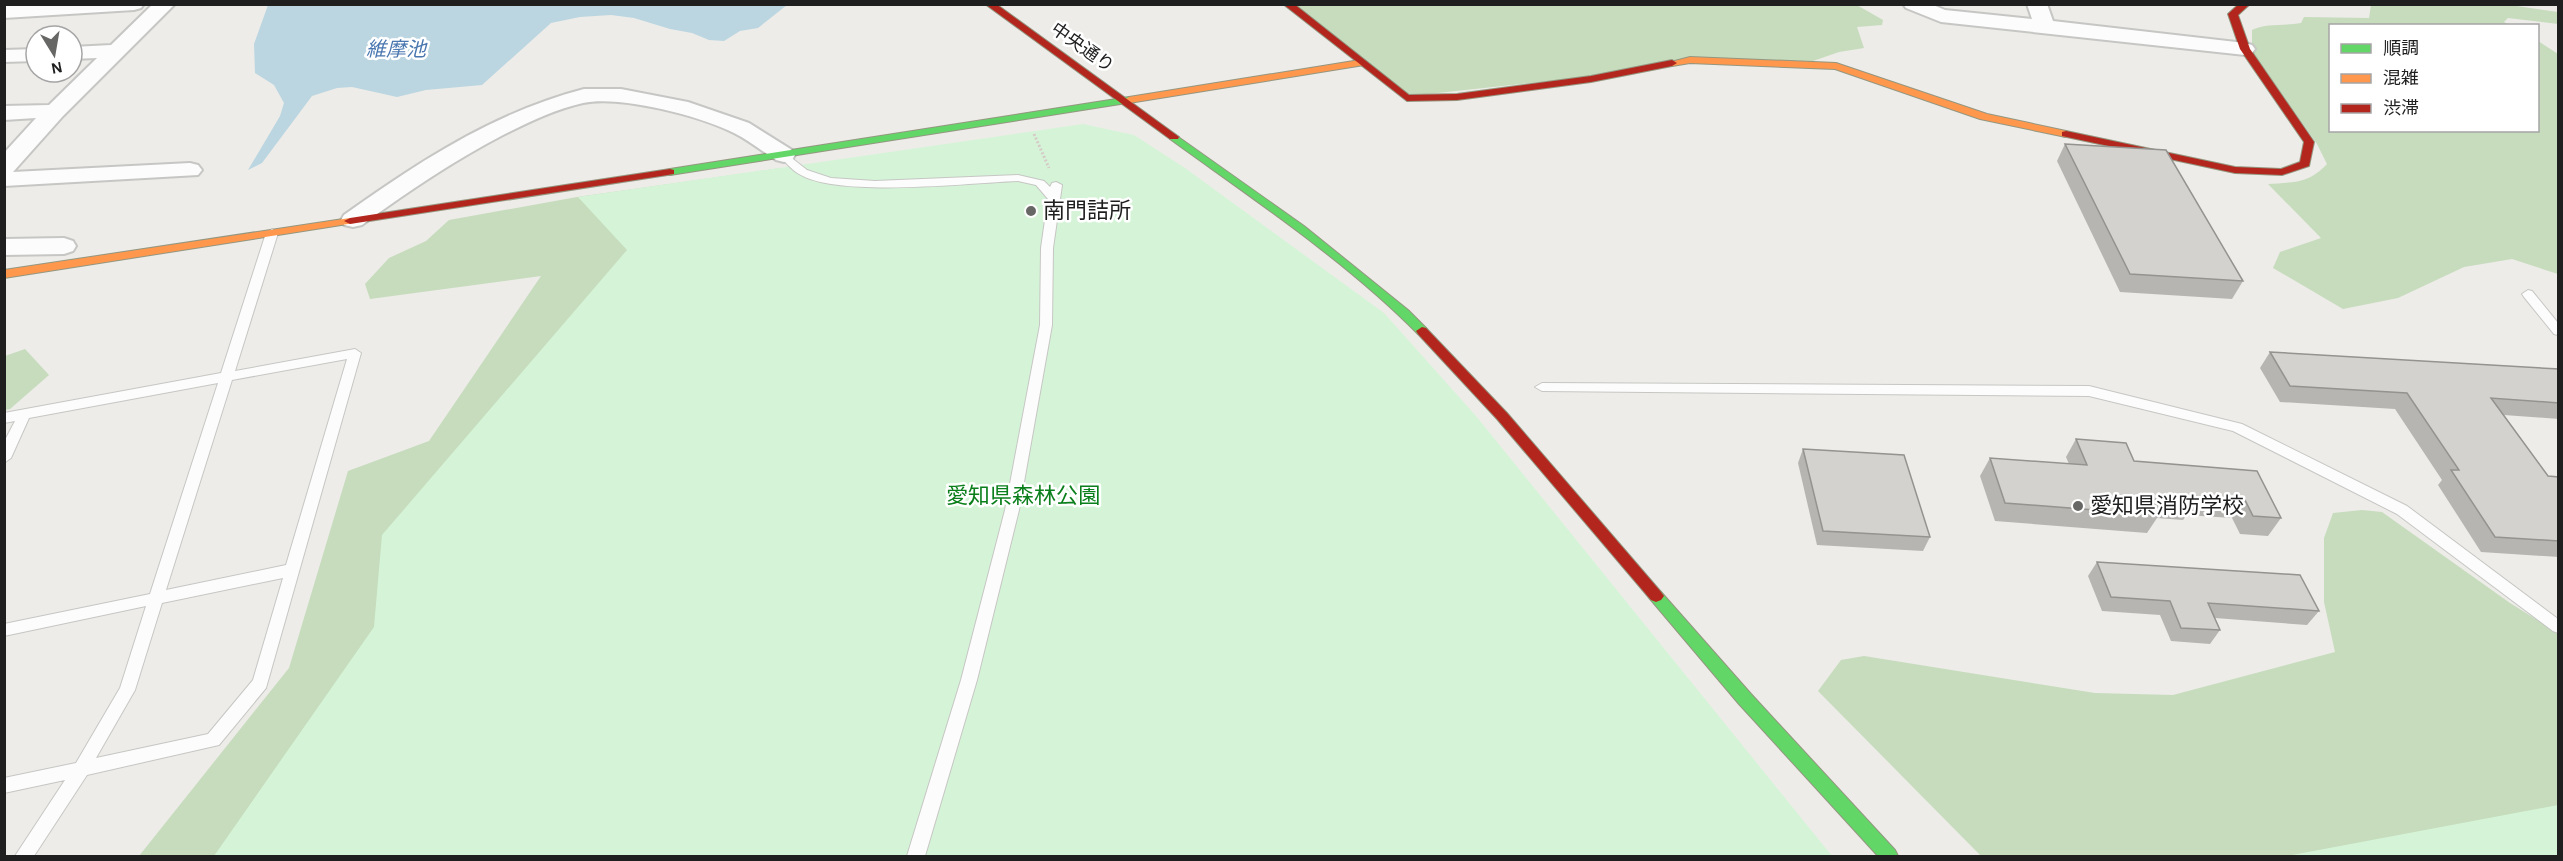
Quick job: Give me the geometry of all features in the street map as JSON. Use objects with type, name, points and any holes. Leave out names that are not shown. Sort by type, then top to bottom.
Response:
[{"type":"street","points":[[4,12],[134,4]]},
{"type":"street","points":[[4,167],[56,111],[165,4]]},
{"type":"street","name":"中央通り","points":[[989,4],[1300,228],[1404,313],[1502,416],[1745,699],[1889,856]]},
{"type":"street","points":[[1287,4],[1407,98],[1468,95],[1591,79],[1690,60],[1836,66],[1984,117],[2235,170],[2282,172],[2305,164],[2309,142],[2246,49],[2233,14],[2246,4]]},
{"type":"street","points":[[1913,4],[1941,16],[2246,49]]},
{"type":"street","points":[[2037,4],[2046,26]]},
{"type":"street","points":[[84,52],[117,51]]},
{"type":"street","points":[[4,56],[24,55]]},
{"type":"street","points":[[4,274],[784,155],[1360,63]]},
{"type":"street","points":[[353,220],[407,181],[450,154],[514,121],[550,106],[584,96],[621,96],[680,107],[741,128],[784,155]]},
{"type":"street","points":[[4,113],[56,111]]},
{"type":"street","points":[[4,179],[190,170]]},
{"type":"street","points":[[4,247],[64,246]]},
{"type":"lane","points":[[784,155],[803,172],[830,181],[875,184],[1018,178],[1040,183],[1055,192],[1047,248],[1046,325],[1012,510],[969,680],[916,856]]},
{"type":"lane","points":[[24,856],[82,768],[127,690],[272,233]]},
{"type":"lane","points":[[2528,294],[2559,331]]},
{"type":"lane","points":[[4,418],[355,353],[260,683],[213,740],[4,786]]},
{"type":"lane","points":[[1542,387],[2089,391],[2237,427],[2392,504],[2559,627]]},
{"type":"lane","points":[[4,458],[24,415]]},
{"type":"lane","points":[[4,630],[292,570]]},
{"type":"path","points":[[1026,117],[1055,192]]},
{"type":"green space","points":[[1855,4],[1883,20],[1882,25],[1857,27],[1864,48],[1839,52],[1810,62],[1688,59],[1588,77],[1409,96],[1292,5]]},
{"type":"green space","points":[[2503,4],[2558,12],[2558,24],[2508,18],[2504,22],[2508,24],[2329,24],[2329,132],[2539,132],[2539,42],[2558,54],[2558,274],[2512,259],[2464,267],[2398,298],[2343,309],[2273,268],[2280,252],[2321,238],[2268,184],[2307,179],[2327,164],[2317,144],[2252,51],[2252,30],[2263,26],[2301,23],[2304,17],[2369,18],[2371,5]]},
{"type":"green space","name":"愛知県森林公園","points":[[1083,124],[1134,135],[1185,168],[1384,313],[1476,416],[1832,856],[214,856],[374,627],[382,535],[627,250],[578,197]]},
{"type":"green space","points":[[781,168],[816,190],[491,856],[139,856],[289,668],[348,471],[429,441],[541,276],[370,299],[365,284],[389,258],[426,241],[449,220],[577,197]]},
{"type":"green space","points":[[25,349],[49,375],[10,409],[5,410],[5,356]]},
{"type":"green space","points":[[2362,510],[2382,512],[2510,603],[2558,633],[2558,856],[1981,856],[1818,691],[1841,660],[1864,656],[2095,693],[2173,695],[2335,652],[2324,602],[2324,538],[2333,513]]},
{"type":"green space","points":[[2558,805],[2558,856],[2287,856]]},
{"type":"water","name":"維摩池","points":[[268,4],[787,5],[758,28],[740,31],[724,41],[709,40],[692,33],[634,18],[611,15],[580,17],[551,23],[482,85],[426,90],[397,97],[352,87],[337,88],[312,96],[262,163],[248,170],[280,116],[284,103],[274,85],[255,73],[254,44]]},
{"type":"building","points":[[2065,144],[2166,150],[2243,281],[2130,274]]},
{"type":"building","points":[[2270,352],[2559,369],[2559,403],[2491,398],[2548,476],[2559,477],[2559,541],[2495,537],[2451,470],[2459,470],[2407,393],[2290,386]]},
{"type":"building","points":[[2076,439],[2126,443],[2134,461],[2257,471],[2281,518],[2253,516],[2245,500],[2193,496],[2196,502],[2152,499],[2159,515],[2005,503],[1990,458],[2087,465]]},
{"type":"building","points":[[1803,449],[1904,455],[1930,537],[1823,531]]},
{"type":"building","points":[[2097,562],[2300,575],[2319,611],[2208,603],[2220,630],[2181,628],[2170,601],[2111,597]]},
{"type":"traffic: fast","points":[[670,172],[1129,100]]},
{"type":"traffic: fast","points":[[1174,137],[1300,228],[1404,313],[1422,331]]},
{"type":"traffic: fast","points":[[1656,596],[1745,699],[1889,856]]},
{"type":"traffic: slow","points":[[1672,63],[1690,60],[1836,66],[1984,117],[2066,134]]},
{"type":"traffic: slow","points":[[1129,100],[1360,63]]},
{"type":"traffic: slow","points":[[4,274],[350,221]]},
{"type":"traffic: jam","points":[[989,4],[1174,137]]},
{"type":"traffic: jam","points":[[1287,4],[1407,98],[1457,97],[1591,79],[1672,63]]},
{"type":"traffic: jam","points":[[2066,134],[2235,170],[2282,172],[2305,164],[2309,142],[2245,49],[2233,14],[2246,4]]},
{"type":"traffic: jam","points":[[350,221],[670,172]]},
{"type":"traffic: jam","points":[[1422,331],[1502,416],[1656,596]]},
{"type":"place","name":"南門詰所","points":[[1031,211]]},
{"type":"place","name":"愛知県消防学校","points":[[2078,506]]}]
